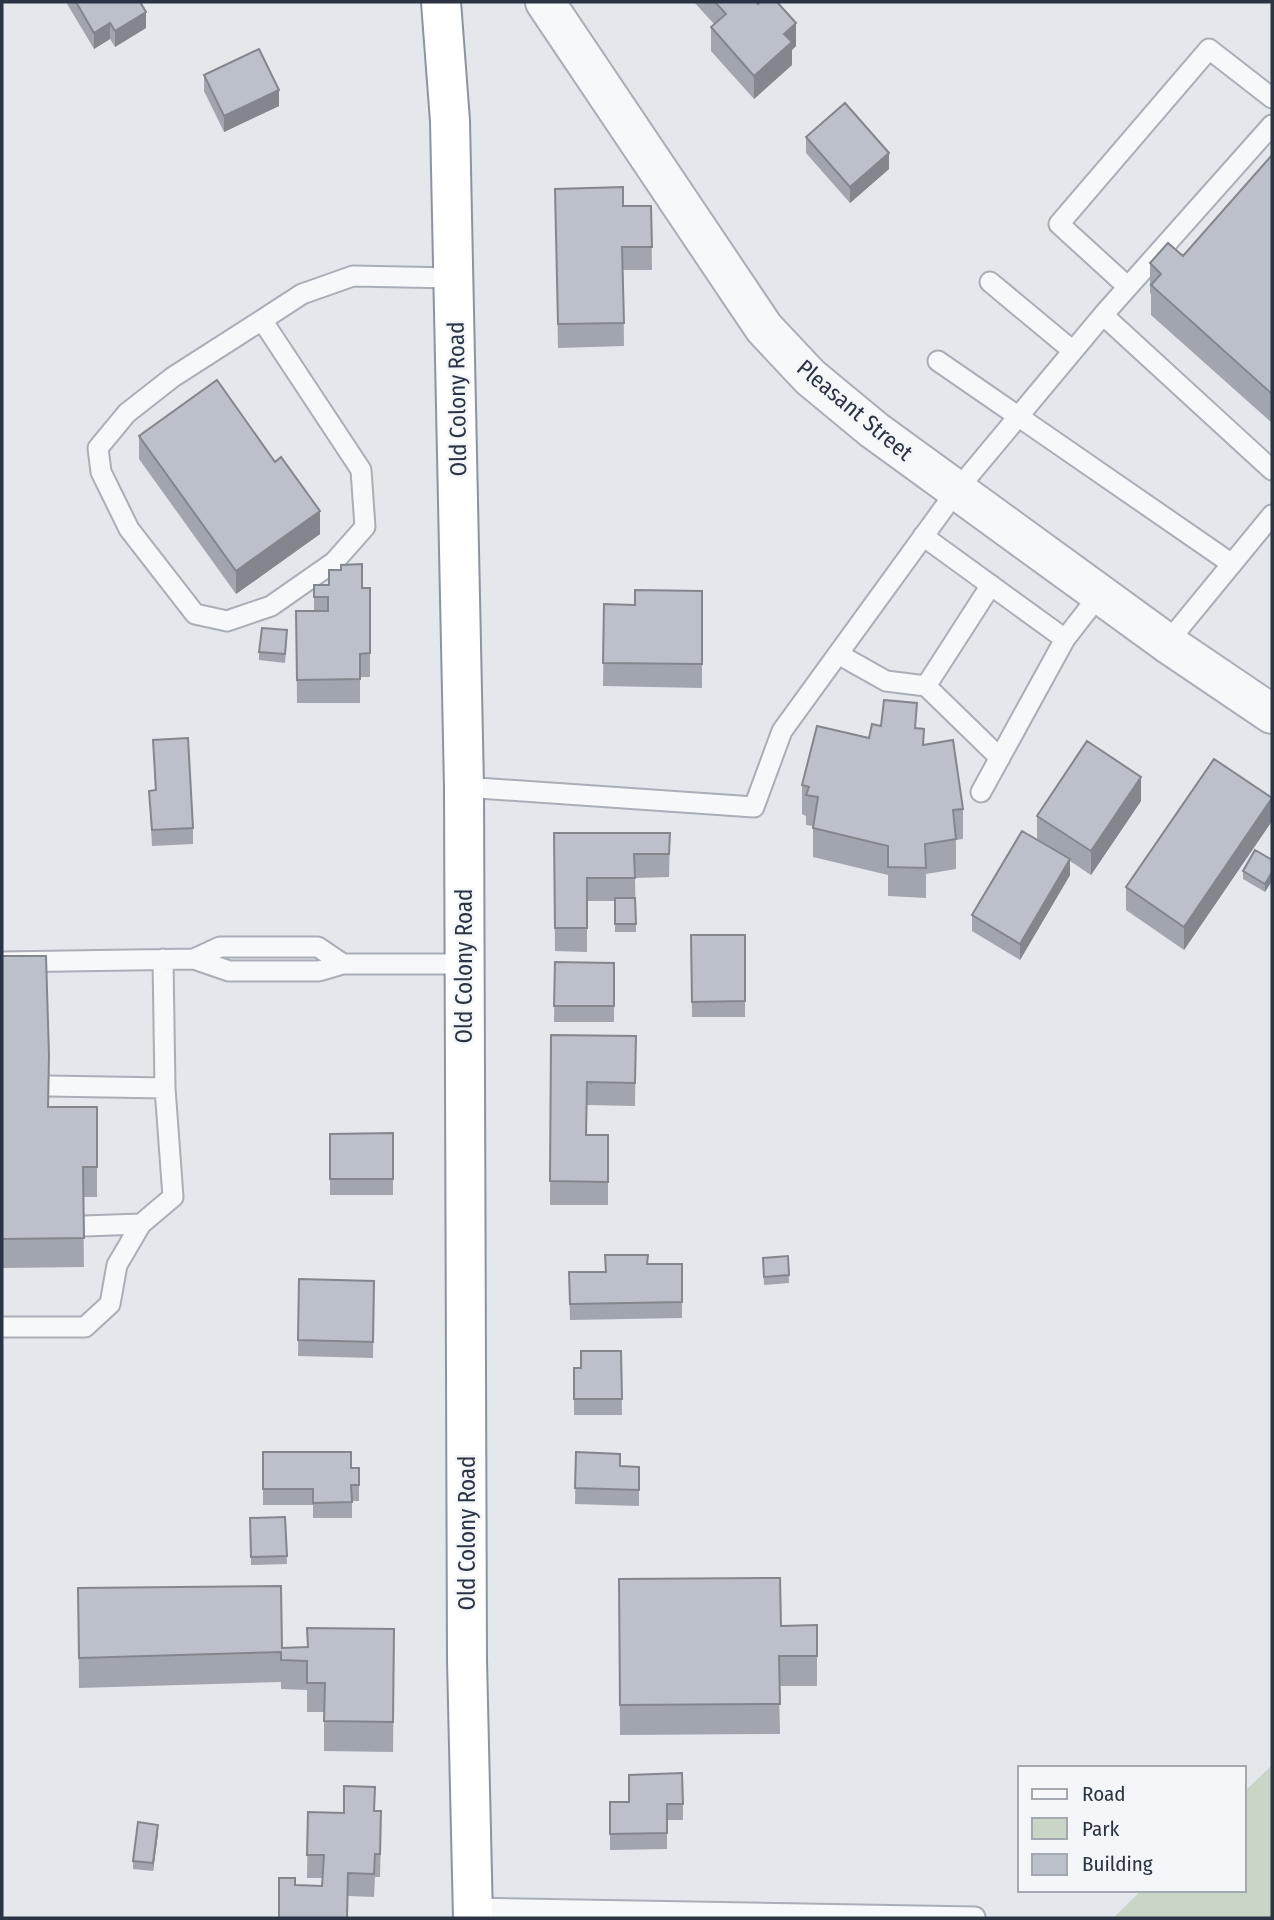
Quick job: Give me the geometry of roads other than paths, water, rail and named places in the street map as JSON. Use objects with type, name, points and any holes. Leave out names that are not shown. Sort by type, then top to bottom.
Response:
[{"type":"highway","name":"Old Colony Road","points":[[441,8],[450,121],[464,787],[467,1660],[472,1913]]},
{"type":"street","name":"Pleasant Street","points":[[545,2],[764,328],[810,377],[874,430],[1167,643],[1272,714]]},
{"type":"lane","points":[[1128,287],[1059,224],[1209,48],[1272,98]]},
{"type":"lane","points":[[464,787],[754,807],[782,731],[957,490],[1103,315],[1272,125]]},
{"type":"lane","points":[[262,320],[361,470],[365,527],[334,562],[271,606],[227,621],[195,614],[129,529],[101,472],[98,448],[127,413],[173,377],[302,294],[353,276],[454,278]]},
{"type":"lane","points":[[990,282],[1073,351]]},
{"type":"lane","points":[[1103,315],[1272,470]]},
{"type":"lane","points":[[938,361],[1232,564]]},
{"type":"lane","points":[[1167,643],[1272,514]]},
{"type":"lane","points":[[923,536],[1065,639]]},
{"type":"lane","points":[[926,686],[991,585]]},
{"type":"lane","points":[[981,792],[1065,639],[1100,594]]},
{"type":"lane","points":[[838,654],[886,681],[926,686],[1000,758]]},
{"type":"lane","points":[[2,961],[194,959],[220,947],[318,947],[343,964],[464,964]]},
{"type":"lane","points":[[2,1327],[85,1327],[110,1304],[117,1265],[141,1224],[173,1197],[165,1088],[163,959]]},
{"type":"lane","points":[[49,1086],[165,1088]]},
{"type":"lane","points":[[84,1226],[141,1224]]},
{"type":"lane","points":[[472,1913],[975,1917]]}]
